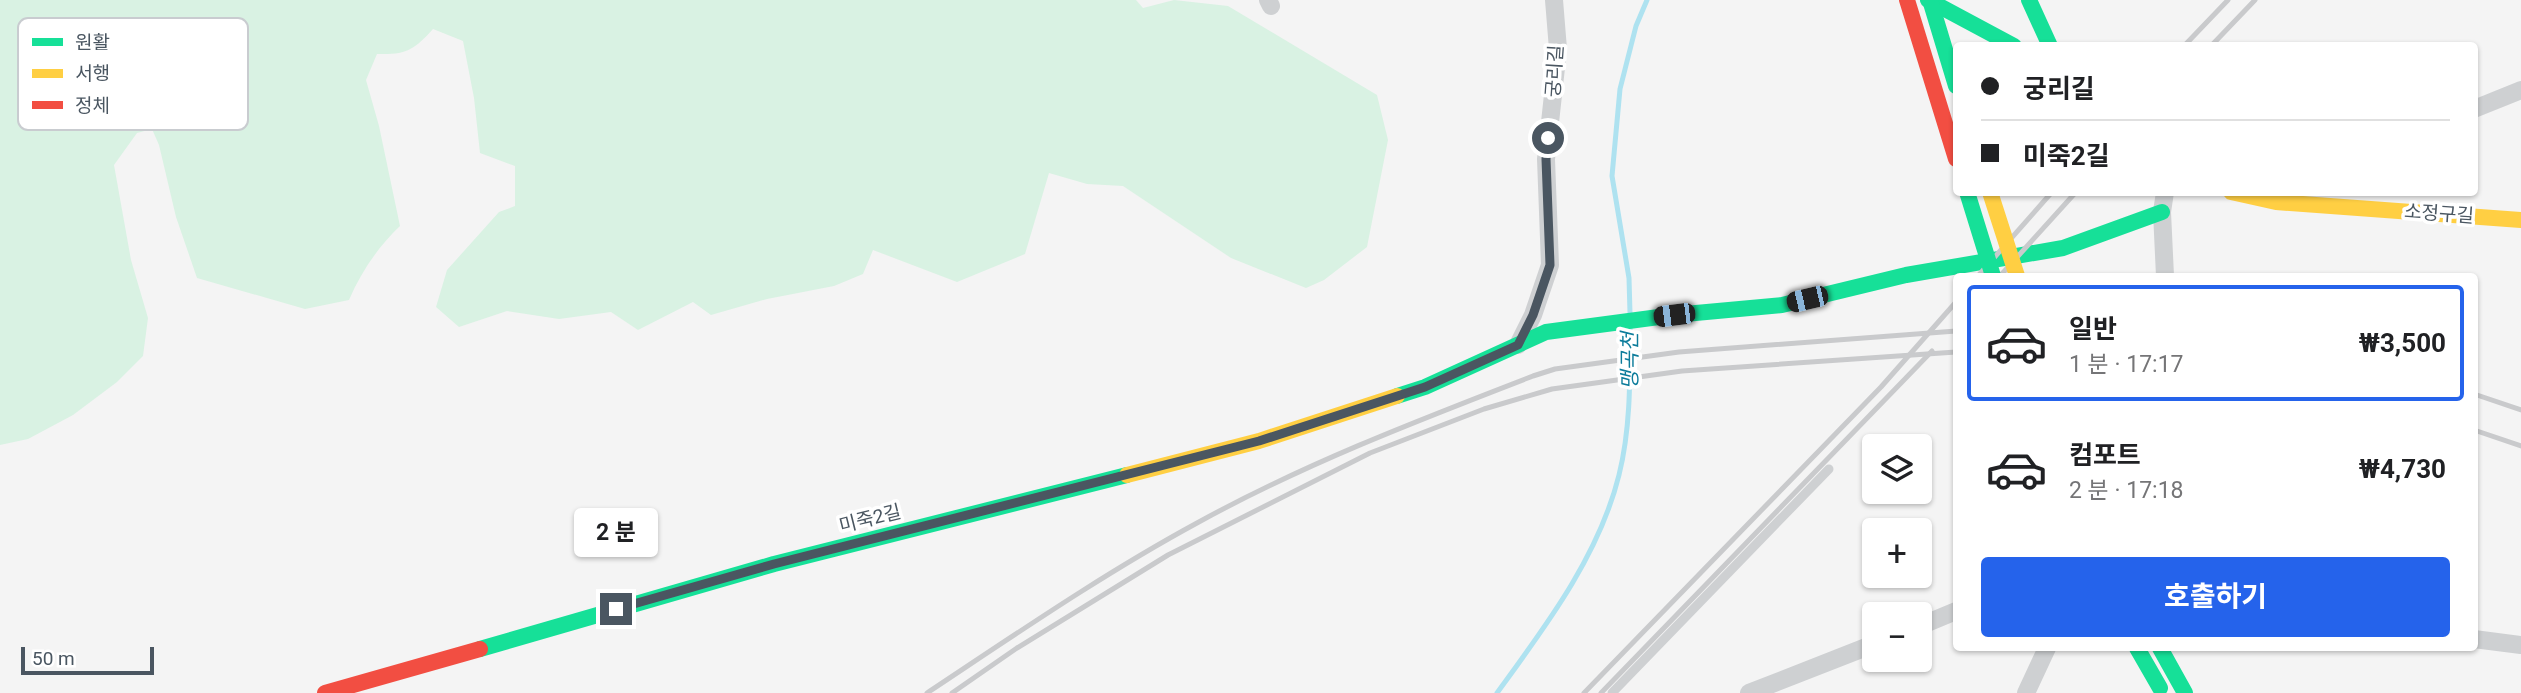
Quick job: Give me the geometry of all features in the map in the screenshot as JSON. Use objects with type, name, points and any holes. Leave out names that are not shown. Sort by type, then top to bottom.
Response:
[{"type":"street","name":"궁리길","points":[[1518,345],[1533,315],[1550,265],[1546,159],[1558,49],[1554,0]]},
{"type":"street","points":[[1907,0],[1953,149]]},
{"type":"street","points":[[1929,0],[2007,42]]},
{"type":"street","points":[[1929,0],[1953,76]]},
{"type":"street","points":[[2028,0],[2048,42]]},
{"type":"street","points":[[2478,106],[2521,90]]},
{"type":"street","points":[[1968,196],[1992,273]]},
{"type":"street","points":[[1991,196],[2016,273]]},
{"type":"street","points":[[2164,196],[2162,212],[2165,273]]},
{"type":"street","name":"소정구길","points":[[2249,196],[2276,202],[2521,220]]},
{"type":"street","points":[[2276,202],[2289,196]]},
{"type":"street","name":"미죽2길","points":[[325,693],[774,564],[1259,441],[1425,387],[1546,332],[1674,315],[1782,305],[1906,275],[2063,248],[2162,212]]},
{"type":"street","points":[[1932,621],[1953,612]]},
{"type":"street","points":[[2478,640],[2521,645]]},
{"type":"street","points":[[1749,693],[1862,649]]},
{"type":"street","points":[[2026,693],[2046,651]]},
{"type":"street","points":[[2139,651],[2162,693]]},
{"type":"street","points":[[2162,651],[2185,693]]},
{"type":"lane","points":[[1612,693],[1829,470]]},
{"type":"green space","points":[[0,0],[1136,0],[1143,8],[1174,0],[1228,6],[1377,95],[1388,140],[1367,247],[1324,280],[1306,288],[1231,258],[1123,186],[1087,184],[1049,173],[1025,254],[957,282],[873,250],[863,274],[834,286],[767,299],[711,315],[693,302],[638,330],[611,312],[559,319],[507,311],[459,327],[436,307],[447,270],[499,212],[515,206],[515,166],[480,153],[474,98],[463,41],[433,29],[409,50],[377,54],[366,80],[379,126],[400,226],[371,260],[349,300],[305,309],[197,278],[176,217],[159,145],[152,130],[248,130],[248,18],[18,18],[18,130],[148,130],[137,133],[114,165],[131,260],[148,318],[143,356],[117,382],[73,415],[28,439],[0,445]]},
{"type":"waterway","name":"맹곡천","points":[[1630,313],[1629,278],[1612,176],[1620,89],[1636,26],[1647,0]]},
{"type":"waterway","name":"맹곡천","points":[[1497,693],[1568,590],[1610,505],[1626,438],[1630,326]]},
{"type":"railway","points":[[2188,42],[2228,0]]},
{"type":"railway","points":[[2215,42],[2255,0]]},
{"type":"railway","points":[[1981,273],[2048,196]]},
{"type":"railway","points":[[2003,273],[2072,196]]},
{"type":"railway","points":[[1584,693],[1881,387],[1953,305]]},
{"type":"railway","points":[[927,693],[1094,584],[1237,502],[1362,444],[1533,376],[1555,369],[1679,352],[1953,331]]},
{"type":"railway","points":[[1601,693],[1932,351]]},
{"type":"railway","points":[[952,693],[1017,648],[1168,555],[1370,453],[1484,409],[1552,389],[1682,371],[1953,352]]},
{"type":"railway","points":[[2478,395],[2521,410]]},
{"type":"railway","points":[[2478,431],[2521,446]]},
{"type":"traffic: fast","points":[[1928,0],[2007,42]]},
{"type":"traffic: fast","points":[[1930,0],[1953,76]]},
{"type":"traffic: fast","points":[[2029,0],[2048,42]]},
{"type":"traffic: fast","points":[[1968,196],[1992,273]]},
{"type":"traffic: fast","points":[[1397,396],[1425,387],[1546,332],[1674,315],[1782,305],[1906,275],[2063,248],[2162,212]]},
{"type":"traffic: fast","points":[[480,649],[774,564],[1127,475]]},
{"type":"traffic: fast","points":[[2139,651],[2160,688]]},
{"type":"traffic: fast","points":[[2162,651],[2185,693]]},
{"type":"traffic: slow","points":[[1991,196],[2016,273]]},
{"type":"traffic: slow","points":[[2249,196],[2276,202],[2521,220]]},
{"type":"traffic: slow","points":[[1127,475],[1259,441],[1397,396]]},
{"type":"traffic: jam","points":[[1907,0],[1953,149]]},
{"type":"traffic: jam","points":[[325,693],[480,649]]},
{"type":"route","points":[[616,609],[774,564],[1259,441],[1425,387],[1518,345],[1533,315],[1550,265],[1546,159],[1548,138]]}]
